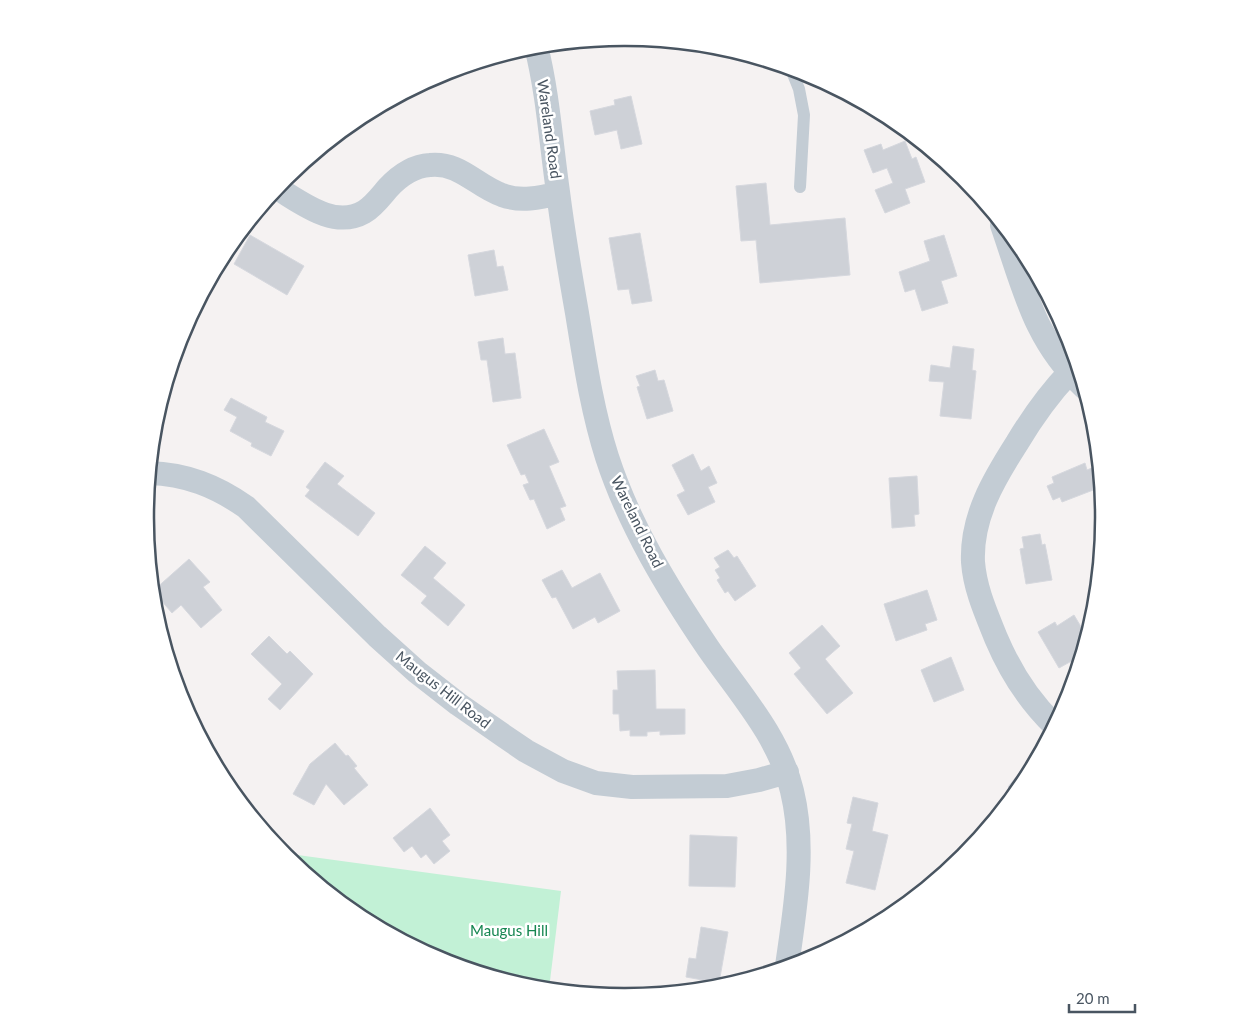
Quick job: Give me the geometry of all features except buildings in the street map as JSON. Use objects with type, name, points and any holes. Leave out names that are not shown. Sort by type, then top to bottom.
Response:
[{"type":"street","name":"Wareland Road","points":[[538,54],[546,98],[558,193],[590,392],[601,438],[615,480],[634,524],[671,591],[707,647],[764,727],[787,772],[796,807],[799,849],[796,897],[788,958]]},
{"type":"street","points":[[285,192],[320,212],[343,218],[354,216],[364,212],[374,204],[393,183],[412,169],[432,164],[446,165],[458,169],[503,196],[528,199],[558,193]]},
{"type":"street","points":[[1009,246],[1037,325],[1052,351],[1073,377]]},
{"type":"street","points":[[1049,720],[1030,700],[1000,646],[979,594],[975,577],[973,548],[978,519],[998,473],[1038,410],[1075,381]]},
{"type":"street","name":"Maugus Hill Road","points":[[156,474],[179,476],[196,480],[230,496],[246,507],[377,636],[417,672],[511,741],[563,771],[596,783],[641,787],[727,786],[787,772]]},
{"type":"lane","points":[[794,78],[799,89],[804,115],[800,187]]},
{"type":"green space","name":"Maugus Hill","points":[[297,855],[561,891],[550,982],[503,972],[473,963],[416,939],[389,925],[363,908],[314,871]]}]
